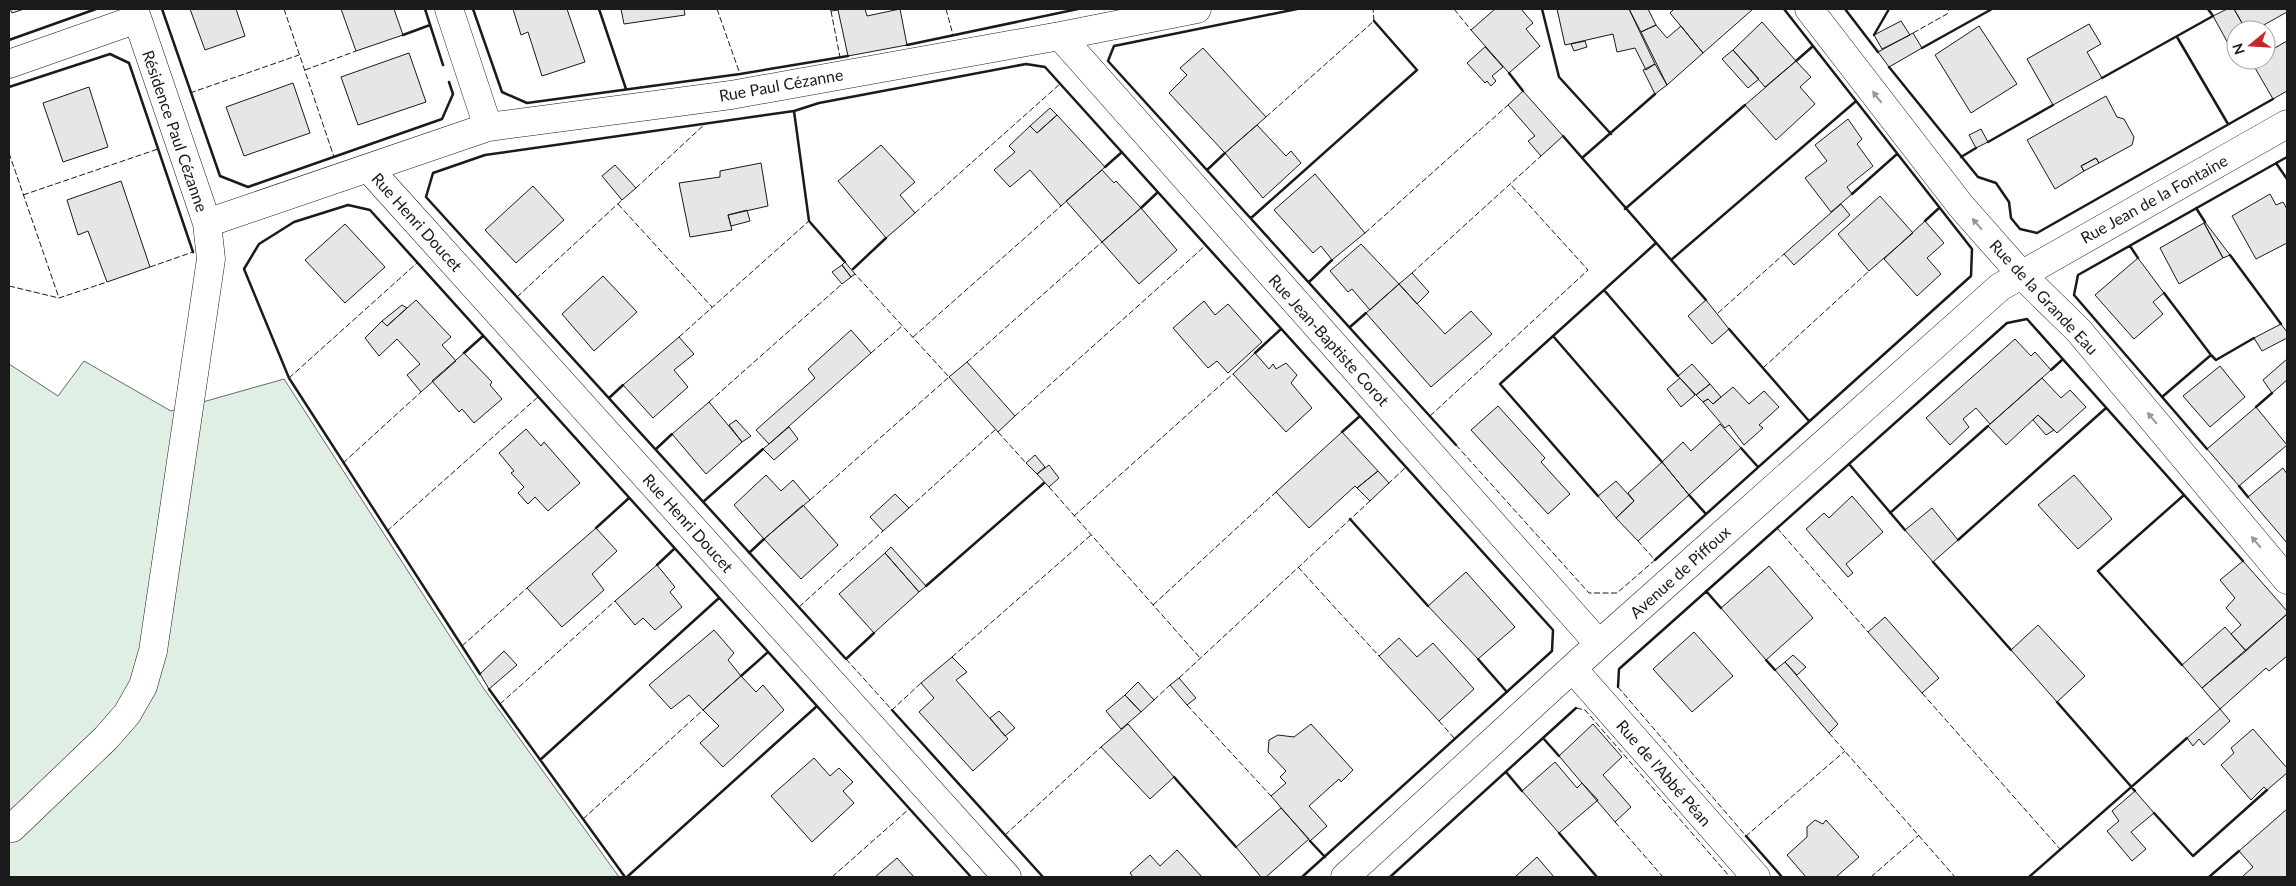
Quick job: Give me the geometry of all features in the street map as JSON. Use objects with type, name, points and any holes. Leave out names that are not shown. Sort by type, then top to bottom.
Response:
[{"type":"street","points":[[448,9],[488,127]]},
{"type":"street","name":"Rue Paul Cézanne","points":[[369,169],[488,127],[731,95],[1060,36],[1197,9]]},
{"type":"street","name":"Rue de la Grande Eau","points":[[1809,9],[1961,206],[2021,274],[2079,331],[2287,580]]},
{"type":"street","name":"Résidence Paul Cézanne","points":[[9,64],[136,14],[207,223],[369,169]]},
{"type":"street","name":"Rue Jean-Baptiste Corot","points":[[1060,36],[1599,644]]},
{"type":"street","name":"Rue Jean de la Fontaine","points":[[2021,274],[2287,124]]},
{"type":"street","name":"Rue Henri Doucet","points":[[369,169],[1007,877]]},
{"type":"street","points":[[12,828],[106,738],[127,714],[143,686],[153,651],[211,259],[207,223]]},
{"type":"street","name":"Avenue de Piffoux","points":[[1344,877],[1599,644],[2000,287],[2021,274]]},
{"type":"street","name":"Rue de l'Abbé Péan","points":[[1573,669],[1756,877]]},
{"type":"green space","points":[[84,361],[171,411],[284,379],[484,689],[619,877],[9,877],[9,364],[58,396]]},
{"type":"building","points":[[10,9],[24,9],[12,13]]},
{"type":"building","points":[[190,9],[236,9],[245,36],[205,50]]},
{"type":"building","points":[[341,9],[394,9],[403,35],[356,51]]},
{"type":"building","points":[[513,9],[567,9],[585,62],[542,76],[528,32],[521,35]]},
{"type":"building","points":[[621,9],[684,9],[685,15],[624,24]]},
{"type":"building","points":[[830,9],[865,9],[867,16],[900,9],[907,45],[848,56],[838,10],[831,11]]},
{"type":"building","points":[[1495,9],[1521,9],[1533,23],[1526,29],[1540,46],[1509,73],[1471,30]]},
{"type":"building","points":[[1557,9],[1629,9],[1655,64],[1646,70],[1635,48],[1617,52],[1613,34],[1565,45]]},
{"type":"building","points":[[1629,9],[1648,9],[1656,25],[1641,32]]},
{"type":"building","points":[[1674,9],[1753,9],[1703,53],[1670,13]]},
{"type":"building","points":[[2227,9],[2234,9],[2240,20],[2226,20],[2226,40],[2213,16]]},
{"type":"building","points":[[2234,9],[2287,9],[2287,12],[2273,20],[2240,20]]},
{"type":"building","points":[[1901,21],[1910,35],[1882,49],[1874,35]]},
{"type":"building","points":[[1762,22],[1796,61],[1765,87],[1733,50]]},
{"type":"building","points":[[2089,24],[2101,44],[2087,52],[2102,78],[2053,105],[2027,59]]},
{"type":"building","points":[[1656,25],[1667,38],[1681,26],[1703,53],[1667,85],[1641,32]]},
{"type":"building","points":[[1979,26],[2017,84],[1971,113],[1935,55]]},
{"type":"building","points":[[1913,33],[1922,48],[1889,67],[1878,52]]},
{"type":"building","points":[[1585,41],[1587,47],[1574,51],[1571,44]]},
{"type":"building","points":[[2287,41],[2287,91],[2273,99],[2256,70],[2276,70],[2276,47]]},
{"type":"building","points":[[1485,47],[1503,67],[1492,76],[1496,81],[1491,86],[1487,81],[1485,83],[1467,63]]},
{"type":"building","points":[[1203,48],[1266,117],[1225,153],[1169,93],[1187,75],[1180,68]]},
{"type":"building","points":[[1733,50],[1759,79],[1748,88],[1722,59]]},
{"type":"building","points":[[409,53],[426,102],[358,125],[341,77]]},
{"type":"building","points":[[1796,61],[1811,77],[1800,87],[1815,104],[1776,140],[1745,105]]},
{"type":"building","points":[[1655,64],[1667,85],[1655,94],[1643,70]]},
{"type":"building","points":[[293,83],[310,133],[244,156],[226,107]]},
{"type":"building","points":[[89,87],[108,147],[63,162],[43,103]]},
{"type":"building","points":[[1523,91],[1563,136],[1541,156],[1528,141],[1535,136],[1508,105]]},
{"type":"building","points":[[2106,96],[2117,117],[2124,119],[2134,137],[2132,145],[2099,163],[2096,158],[2081,166],[2084,171],[2055,189],[2027,140]]},
{"type":"building","points":[[1050,108],[1057,115],[1037,133],[1030,126]]},
{"type":"building","points":[[1057,115],[1105,167],[1061,206],[1030,170],[1010,187],[994,170],[1015,152],[1009,146],[1030,126],[1037,133]]},
{"type":"building","points":[[1848,119],[1862,139],[1857,144],[1873,166],[1847,187],[1852,194],[1831,212],[1805,178],[1827,161],[1815,145]]},
{"type":"building","points":[[1257,125],[1286,156],[1291,151],[1301,163],[1263,198],[1225,153]]},
{"type":"building","points":[[1981,129],[1988,142],[1976,148],[1969,135]]},
{"type":"building","points":[[881,145],[915,182],[900,195],[915,213],[886,238],[838,181]]},
{"type":"building","points":[[2096,158],[2099,163],[2084,171],[2081,166]]},
{"type":"building","points":[[761,163],[768,206],[728,215],[732,230],[690,237],[679,183],[720,177],[720,171]]},
{"type":"building","points":[[615,165],[636,188],[622,200],[602,176]]},
{"type":"building","points":[[1102,170],[1114,183],[1116,181],[1141,208],[1102,242],[1066,201]]},
{"type":"building","points":[[1315,174],[1365,233],[1332,260],[1321,246],[1313,253],[1274,210]]},
{"type":"building","points":[[121,181],[150,267],[107,282],[88,231],[78,235],[67,200]]},
{"type":"building","points":[[533,186],[564,220],[516,263],[485,230]]},
{"type":"building","points":[[2270,194],[2276,205],[2283,202],[2287,209],[2287,243],[2256,259],[2232,216]]},
{"type":"building","points":[[1880,196],[1913,233],[1869,271],[1838,234]]},
{"type":"building","points":[[1841,204],[1850,215],[1794,265],[1784,254]]},
{"type":"building","points":[[1141,208],[1177,250],[1139,284],[1102,242]]},
{"type":"building","points":[[747,210],[750,221],[731,226],[728,215]]},
{"type":"building","points":[[1925,221],[1944,243],[1927,258],[1941,274],[1917,296],[1884,259]]},
{"type":"building","points":[[2205,222],[2230,255],[2223,258]]},
{"type":"building","points":[[2204,223],[2223,258],[2179,284],[2160,248]]},
{"type":"building","points":[[345,224],[385,267],[345,303],[305,260]]},
{"type":"building","points":[[1361,244],[1399,284],[1370,310],[1352,289],[1348,292],[1330,271]]},
{"type":"building","points":[[2138,258],[2164,293],[2153,302],[2163,314],[2134,339],[2095,295]]},
{"type":"building","points":[[845,262],[855,274],[851,277],[842,265]]},
{"type":"building","points":[[842,265],[851,277],[842,284],[832,272]]},
{"type":"building","points":[[1412,273],[1429,292],[1417,304],[1399,284]]},
{"type":"building","points":[[603,276],[637,312],[594,351],[562,314]]},
{"type":"building","points":[[1399,284],[1445,334],[1471,311],[1492,334],[1431,387],[1366,313]]},
{"type":"building","points":[[416,300],[451,337],[442,345],[456,361],[421,392],[407,375],[420,364],[397,339],[379,356],[365,338],[382,321],[387,326]]},
{"type":"building","points":[[1706,300],[1729,329],[1712,344],[1688,316]]},
{"type":"building","points":[[1204,301],[1215,315],[1228,304],[1262,342],[1228,373],[1217,361],[1208,368],[1173,328]]},
{"type":"building","points":[[402,305],[407,308],[387,326],[382,321]]},
{"type":"building","points":[[2281,324],[2287,332],[2287,338],[2262,351],[2254,338]]},
{"type":"building","points":[[851,330],[871,353],[769,444],[756,430],[815,378],[808,369]]},
{"type":"building","points":[[679,337],[694,354],[674,370],[688,387],[653,418],[623,385]]},
{"type":"building","points":[[2015,339],[2031,356],[2035,352],[2051,370],[1990,424],[1976,408],[1963,419],[1969,427],[1950,445],[1926,418]]},
{"type":"building","points":[[464,353],[492,382],[490,385],[502,399],[474,423],[462,409],[459,412],[432,381]]},
{"type":"building","points":[[1255,353],[1269,369],[1273,364],[1276,369],[1286,363],[1297,375],[1291,383],[1312,408],[1286,432],[1233,374]]},
{"type":"building","points":[[2287,359],[2287,380],[2272,393],[2263,380]]},
{"type":"building","points":[[967,362],[1015,416],[998,432],[949,377]]},
{"type":"building","points":[[1692,364],[1710,384],[1696,395],[1678,376]]},
{"type":"building","points":[[2220,366],[2245,397],[2210,427],[2183,396]]},
{"type":"building","points":[[1680,378],[1695,395],[1681,407],[1667,389]]},
{"type":"building","points":[[2042,378],[2061,398],[2070,390],[2086,407],[2057,433],[2038,415],[2006,445],[1988,426]]},
{"type":"building","points":[[1710,384],[1721,397],[1713,404],[1708,399],[1703,402],[1696,395]]},
{"type":"building","points":[[1733,387],[1749,404],[1764,391],[1779,407],[1759,425],[1763,428],[1744,445],[1729,425],[1725,428],[1703,402],[1708,399],[1713,404]]},
{"type":"building","points":[[709,402],[742,442],[706,474],[672,434]]},
{"type":"building","points":[[1498,406],[1545,458],[1541,462],[1570,494],[1548,514],[1471,430]]},
{"type":"building","points":[[2256,407],[2287,445],[2239,486],[2207,449]]},
{"type":"building","points":[[2038,415],[2054,430],[2046,435],[2033,420]]},
{"type":"building","points":[[736,420],[751,436],[742,442],[729,425]]},
{"type":"building","points":[[1720,424],[1741,448],[1689,495],[1662,462],[1683,442],[1691,451]]},
{"type":"building","points":[[789,427],[798,439],[774,460],[763,449]]},
{"type":"building","points":[[526,429],[541,446],[544,442],[580,483],[548,511],[535,497],[528,504],[518,493],[524,487],[511,473],[514,471],[499,453]]},
{"type":"building","points":[[1342,432],[1378,471],[1357,488],[1355,486],[1309,528],[1276,492]]},
{"type":"building","points":[[1035,455],[1045,467],[1037,474],[1026,463]]},
{"type":"building","points":[[1662,462],[1689,495],[1638,541],[1616,518],[1634,501],[1628,493]]},
{"type":"building","points":[[1049,465],[1059,478],[1049,487],[1037,474]]},
{"type":"building","points":[[2283,468],[2287,474],[2287,543],[2248,497]]},
{"type":"building","points":[[1378,471],[1389,483],[1370,501],[1357,488]]},
{"type":"building","points":[[766,475],[781,491],[793,480],[810,500],[764,539],[734,505]]},
{"type":"building","points":[[2074,475],[2112,519],[2078,549],[2038,505]]},
{"type":"building","points":[[1616,481],[1634,501],[1616,518],[1598,496]]},
{"type":"building","points":[[895,494],[909,508],[883,531],[870,517]]},
{"type":"building","points":[[1852,496],[1883,532],[1846,564],[1853,573],[1848,577],[1806,529],[1824,513],[1829,518]]},
{"type":"building","points":[[803,505],[838,545],[801,579],[764,539]]},
{"type":"building","points":[[1932,508],[1958,540],[1933,562],[1905,530]]},
{"type":"building","points":[[596,528],[617,551],[592,574],[604,590],[562,627],[527,588]]},
{"type":"building","points":[[891,547],[926,586],[919,592],[885,553]]},
{"type":"building","points":[[885,553],[919,592],[874,633],[839,594]]},
{"type":"building","points":[[2243,561],[2287,611],[2287,614],[2246,651],[2231,634],[2241,625],[2226,608],[2235,598],[2220,580]]},
{"type":"building","points":[[657,565],[675,587],[670,592],[682,607],[655,630],[643,618],[635,625],[615,601]]},
{"type":"building","points":[[1769,566],[1813,618],[1766,660],[1721,608]]},
{"type":"building","points":[[1466,572],[1515,627],[1478,659],[1428,606]]},
{"type":"building","points":[[2287,614],[2287,656],[2269,671],[2266,668],[2220,709],[2202,688]]},
{"type":"building","points":[[1885,617],[1939,678],[1922,693],[1868,632]]},
{"type":"building","points":[[2038,625],[2085,676],[2057,702],[2011,650]]},
{"type":"building","points":[[2225,627],[2246,651],[2202,688],[2182,665]]},
{"type":"building","points":[[714,630],[734,653],[728,660],[741,676],[703,710],[689,695],[671,709],[649,685]]},
{"type":"building","points":[[1694,632],[1733,676],[1692,712],[1653,669]]},
{"type":"building","points":[[1399,638],[1417,657],[1433,643],[1474,689],[1439,721],[1379,656]]},
{"type":"building","points":[[504,651],[517,665],[489,689],[480,674]]},
{"type":"building","points":[[1793,655],[1806,667],[1797,675],[1785,662]]},
{"type":"building","points":[[952,657],[967,672],[956,680],[1008,739],[973,771],[919,712],[934,698],[921,683]]},
{"type":"building","points":[[1785,662],[1838,724],[1829,733],[1775,670]]},
{"type":"building","points":[[741,676],[756,692],[763,685],[784,710],[723,767],[700,743],[719,726],[703,710]]},
{"type":"building","points":[[1179,678],[1196,698],[1187,705],[1170,685]]},
{"type":"building","points":[[1138,682],[1154,700],[1141,712],[1125,695]]},
{"type":"building","points":[[1125,695],[1141,712],[1121,729],[1106,711]]},
{"type":"building","points":[[2220,709],[2230,721],[2204,745],[2199,739],[2193,746],[2187,738]]},
{"type":"building","points":[[999,711],[1015,728],[1005,736],[990,718]]},
{"type":"building","points":[[1128,724],[1174,777],[1150,799],[1101,747]]},
{"type":"building","points":[[1311,724],[1353,770],[1341,782],[1339,779],[1309,806],[1327,826],[1310,841],[1271,796],[1286,783],[1280,777],[1286,771],[1268,752],[1269,740],[1278,735],[1294,737]]},
{"type":"building","points":[[1593,724],[1622,757],[1603,775],[1631,807],[1615,822],[1559,756]]},
{"type":"building","points":[[2253,729],[2287,768],[2287,773],[2267,790],[2264,787],[2251,800],[2221,765],[2234,753],[2231,748]]},
{"type":"building","points":[[814,758],[830,776],[839,768],[853,782],[843,791],[854,803],[812,842],[771,796]]},
{"type":"building","points":[[1555,762],[1577,788],[1582,783],[1598,800],[1559,833],[1522,791]]},
{"type":"building","points":[[2135,791],[2154,813],[2131,832],[2146,849],[2132,861],[2107,831],[2119,821],[2112,811]]},
{"type":"building","points":[[1281,808],[1309,839],[1266,877],[1261,877],[1236,847]]},
{"type":"building","points":[[2287,809],[2287,877],[2242,877],[2253,867],[2239,851]]},
{"type":"building","points":[[1815,820],[1823,824],[1826,820],[1859,857],[1836,877],[1806,877],[1787,855],[1807,837],[1807,827]]},
{"type":"building","points":[[1177,850],[1202,877],[1133,877],[1130,873],[1150,855],[1160,866]]},
{"type":"building","points":[[1537,857],[1554,877],[1515,877]]},
{"type":"building","points":[[897,858],[914,877],[875,877]]},
{"type":"fence","points":[[284,9],[334,157]]},
{"type":"fence","points":[[717,9],[740,74]]},
{"type":"fence","points":[[946,9],[953,35]]},
{"type":"fence","points":[[1266,117],[1374,21],[1373,9]]},
{"type":"fence","points":[[1454,9],[1471,30]]},
{"type":"fence","points":[[1913,33],[1947,14],[1949,9]]},
{"type":"fence","points":[[831,11],[840,57]]},
{"type":"fence","points":[[305,70],[356,51]]},
{"type":"fence","points":[[190,93],[299,55]]},
{"type":"fence","points":[[915,213],[1060,84]]},
{"type":"fence","points":[[1365,233],[1508,105]]},
{"type":"fence","points":[[636,188],[705,124]]},
{"type":"fence","points":[[23,195],[158,149]]},
{"type":"fence","points":[[9,153],[59,298]]},
{"type":"fence","points":[[1412,273],[1541,156]]},
{"type":"fence","points":[[1430,416],[1588,270],[1510,184]]},
{"type":"fence","points":[[517,297],[622,200]]},
{"type":"fence","points":[[618,204],[712,307]]},
{"type":"fence","points":[[913,337],[1061,206]]},
{"type":"fence","points":[[679,337],[809,221]]},
{"type":"fence","points":[[967,362],[1102,242]]},
{"type":"fence","points":[[1015,416],[1206,245]]},
{"type":"fence","points":[[150,267],[193,252]]},
{"type":"fence","points":[[1718,313],[1784,254]]},
{"type":"fence","points":[[289,378],[417,263]]},
{"type":"fence","points":[[1763,368],[1869,271]]},
{"type":"fence","points":[[810,500],[949,377],[855,274]]},
{"type":"fence","points":[[9,286],[59,298],[107,282]]},
{"type":"fence","points":[[709,402],[842,284]]},
{"type":"fence","points":[[871,353],[902,326]]},
{"type":"fence","points":[[1074,516],[1233,374]]},
{"type":"fence","points":[[343,463],[421,392]]},
{"type":"fence","points":[[387,531],[538,397]]},
{"type":"fence","points":[[909,508],[996,429]]},
{"type":"fence","points":[[998,432],[1026,463]]},
{"type":"fence","points":[[1456,445],[1589,593],[1617,593],[1655,560],[1638,541]]},
{"type":"fence","points":[[1388,484],[1406,467]]},
{"type":"fence","points":[[1049,487],[1200,658]]},
{"type":"fence","points":[[1153,605],[1276,492]]},
{"type":"fence","points":[[1179,678],[1371,500]]},
{"type":"fence","points":[[1777,528],[1868,632]]},
{"type":"fence","points":[[799,607],[883,531]]},
{"type":"fence","points":[[952,657],[1091,535]]},
{"type":"fence","points":[[1298,567],[1379,656]]},
{"type":"fence","points":[[462,646],[527,588]]},
{"type":"fence","points":[[500,704],[615,601]]},
{"type":"fence","points":[[846,659],[892,710],[921,683]]},
{"type":"fence","points":[[1154,700],[1170,685]]},
{"type":"fence","points":[[1618,687],[1746,836],[1845,751]]},
{"type":"fence","points":[[1922,693],[2060,849]]},
{"type":"fence","points":[[1187,705],[1271,796]]},
{"type":"fence","points":[[1576,708],[1585,710],[1730,877]]},
{"type":"fence","points":[[583,819],[703,710]]},
{"type":"fence","points":[[1439,721],[1455,739]]},
{"type":"fence","points":[[1829,733],[1955,877]]},
{"type":"fence","points":[[1005,835],[1101,747]]},
{"type":"fence","points":[[832,877],[909,809]]},
{"type":"fence","points":[[1615,822],[1663,877]]},
{"type":"fence","points":[[1871,877],[1919,835]]},
{"type":"wall","points":[[9,40],[96,9]]},
{"type":"wall","points":[[162,9],[220,176],[248,187],[442,119],[453,94],[449,82]]},
{"type":"wall","points":[[425,9],[443,65]]},
{"type":"wall","points":[[473,9],[502,92],[527,103],[740,74],[848,56]]},
{"type":"wall","points":[[599,9],[626,89]]},
{"type":"wall","points":[[907,45],[1078,9]]},
{"type":"wall","points":[[1297,9],[1114,46],[1108,61],[1456,445]]},
{"type":"wall","points":[[1542,9],[1559,77],[1611,134]]},
{"type":"wall","points":[[1655,560],[1971,276],[1972,249],[1784,9]]},
{"type":"wall","points":[[1845,9],[1878,52]]},
{"type":"wall","points":[[1874,35],[1889,9]]},
{"type":"wall","points":[[1922,48],[1992,9]]},
{"type":"wall","points":[[2102,78],[2213,16],[2208,9]]},
{"type":"wall","points":[[1251,218],[1417,70],[1374,21]]},
{"type":"wall","points":[[403,35],[430,25]]},
{"type":"wall","points":[[2177,37],[2228,124]]},
{"type":"wall","points":[[1796,61],[1813,46]]},
{"type":"wall","points":[[9,87],[110,54],[129,63],[193,252]]},
{"type":"wall","points":[[874,633],[846,659],[426,197],[433,173],[485,155],[794,111],[819,103],[1026,64],[1045,67],[1553,630],[1552,651],[1302,877]]},
{"type":"wall","points":[[1889,67],[1978,177],[1996,183],[2009,202],[2011,218],[2020,229],[2037,233],[2273,99]]},
{"type":"wall","points":[[1509,73],[1523,91]]},
{"type":"wall","points":[[1582,158],[1655,94]]},
{"type":"wall","points":[[1671,260],[1855,102]]},
{"type":"wall","points":[[1625,209],[1745,105]]},
{"type":"wall","points":[[1988,142],[2053,105]]},
{"type":"wall","points":[[794,111],[809,221],[845,262]]},
{"type":"wall","points":[[1563,136],[1706,300]]},
{"type":"wall","points":[[1961,157],[1976,148]]},
{"type":"wall","points":[[1105,167],[1122,152]]},
{"type":"wall","points":[[1207,170],[1225,153]]},
{"type":"wall","points":[[1852,194],[1897,154]]},
{"type":"wall","points":[[2207,449],[2074,295],[2078,275],[2287,157]]},
{"type":"wall","points":[[2276,163],[2287,179]]},
{"type":"wall","points":[[1141,208],[1158,192]]},
{"type":"wall","points":[[480,674],[289,378],[244,269],[259,244],[294,222],[348,205],[370,210],[971,877]]},
{"type":"wall","points":[[1925,221],[1939,208]]},
{"type":"wall","points":[[2196,208],[2205,222]]},
{"type":"wall","points":[[853,269],[886,238]]},
{"type":"wall","points":[[1598,496],[1500,384],[1656,243]]},
{"type":"wall","points":[[2130,246],[2138,258]]},
{"type":"wall","points":[[2230,255],[2281,324]]},
{"type":"wall","points":[[1309,282],[1332,260]]},
{"type":"wall","points":[[1604,290],[1678,376]]},
{"type":"wall","points":[[2164,293],[2211,355]]},
{"type":"wall","points":[[1350,327],[1366,313]]},
{"type":"wall","points":[[1618,687],[1619,669],[2007,323],[2027,319],[2243,561]]},
{"type":"wall","points":[[1255,353],[1281,329]]},
{"type":"wall","points":[[1729,329],[1809,421]]},
{"type":"wall","points":[[464,353],[483,336]]},
{"type":"wall","points":[[1553,336],[1662,462]]},
{"type":"wall","points":[[2162,397],[2211,355],[2216,360],[2254,338]]},
{"type":"wall","points":[[2051,370],[2063,359]]},
{"type":"wall","points":[[609,398],[623,385]]},
{"type":"wall","points":[[2256,407],[2272,393]]},
{"type":"wall","points":[[1958,540],[2106,408]]},
{"type":"wall","points":[[1342,432],[1360,416]]},
{"type":"wall","points":[[1890,513],[1988,426]]},
{"type":"wall","points":[[656,449],[672,434]]},
{"type":"wall","points":[[1741,448],[1758,467]]},
{"type":"wall","points":[[703,502],[763,449]]},
{"type":"wall","points":[[1849,464],[1905,530]]},
{"type":"wall","points":[[926,586],[1044,483]]},
{"type":"wall","points":[[2239,486],[2248,497]]},
{"type":"wall","points":[[1689,495],[1706,514]]},
{"type":"wall","points":[[2182,665],[2098,571],[2184,495]]},
{"type":"wall","points":[[596,528],[629,498]]},
{"type":"wall","points":[[1350,519],[1428,606]]},
{"type":"wall","points":[[749,553],[764,539]]},
{"type":"wall","points":[[657,565],[674,549]]},
{"type":"wall","points":[[1933,562],[2011,650]]},
{"type":"wall","points":[[1706,591],[1721,608]]},
{"type":"wall","points":[[540,760],[719,598]]},
{"type":"wall","points":[[741,676],[768,652]]},
{"type":"wall","points":[[1478,659],[1507,692]]},
{"type":"wall","points":[[1766,660],[1775,670]]},
{"type":"wall","points":[[489,689],[625,877]]},
{"type":"wall","points":[[2057,702],[2135,791]]},
{"type":"wall","points":[[627,877],[817,706]]},
{"type":"wall","points":[[1390,877],[1576,708]]},
{"type":"wall","points":[[892,710],[1043,877]]},
{"type":"wall","points":[[1543,738],[1559,756]]},
{"type":"wall","points":[[2029,877],[2187,738]]},
{"type":"wall","points":[[1506,772],[1522,791]]},
{"type":"wall","points":[[1174,777],[1236,847]]},
{"type":"wall","points":[[2154,813],[2193,856],[2267,790]]},
{"type":"wall","points":[[1559,833],[1597,877]]},
{"type":"wall","points":[[1746,836],[1782,877]]},
{"type":"wall","points":[[1310,841],[1325,857]]},
{"type":"wall","points":[[2209,877],[2239,851]]}]
